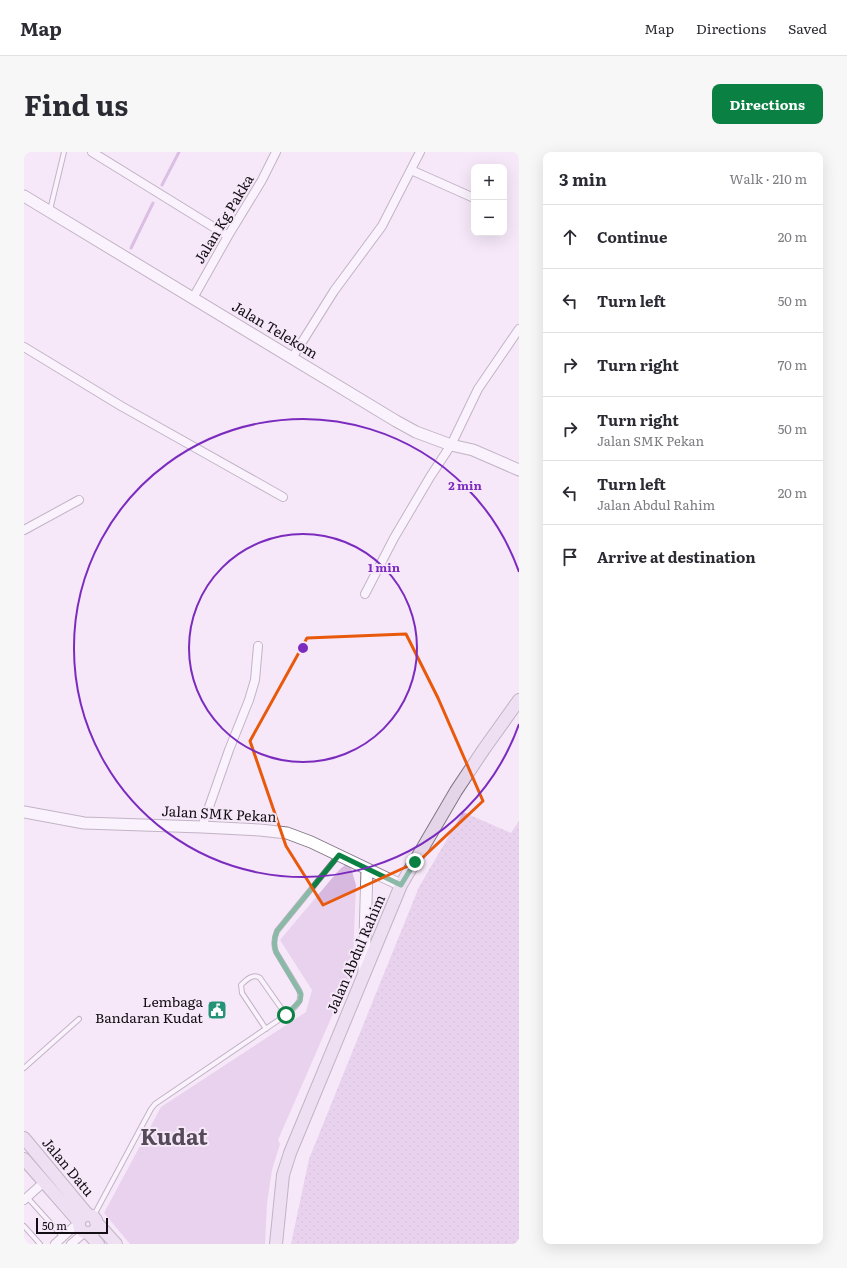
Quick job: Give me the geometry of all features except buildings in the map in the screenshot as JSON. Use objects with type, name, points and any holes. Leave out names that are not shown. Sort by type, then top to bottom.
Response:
[{"type":"main road","name":"Jalan Abdul Rahim","points":[[276,1244],[283,1175],[290,1153],[401,885],[456,791],[492,736],[519,700]]},
{"type":"main road","name":"Jalan Datu","points":[[24,1138],[88,1224],[98,1244]]},
{"type":"main road","name":"Jalan Datu","points":[[24,1159],[44,1182],[88,1224],[116,1244]]},
{"type":"street","points":[[92,152],[228,236]]},
{"type":"street","name":"Jalan Kg Pakka","points":[[193,298],[262,180],[276,152]]},
{"type":"street","points":[[292,358],[334,291],[380,230],[420,152]]},
{"type":"street","points":[[411,170],[471,197]]},
{"type":"street","name":"Jalan Telekom","points":[[24,196],[416,432],[451,445],[473,450],[519,470]]},
{"type":"street","points":[[365,594],[394,538],[451,445],[478,390],[519,329]]},
{"type":"street","points":[[24,347],[122,406],[283,497]]},
{"type":"street","points":[[24,530],[79,500]]},
{"type":"street","points":[[202,827],[229,750],[249,700],[255,680],[258,646]]},
{"type":"street","name":"Jalan SMK Pekan","points":[[24,812],[84,823],[202,827],[287,833],[311,842],[401,885]]},
{"type":"street","points":[[364,974],[367,869]]},
{"type":"street","points":[[26,1198],[44,1182]]},
{"type":"street","points":[[55,1244],[63,1237],[88,1224]]},
{"type":"street","points":[[71,1244],[88,1224]]},
{"type":"lane","points":[[49,211],[64,152]]},
{"type":"lane","points":[[88,1224],[155,1104],[286,1015],[300,1001],[301,994],[274,947],[275,936],[277,931],[339,855]]},
{"type":"lane","points":[[266,1029],[242,993],[241,985],[247,980],[253,976],[260,978],[286,1015]]},
{"type":"lane","points":[[24,1068],[79,1020]]},
{"type":"lane","points":[[26,1198],[63,1237]]},
{"type":"lane","points":[[24,1226],[40,1244]]},
{"type":"highlighted area","points":[[406,634],[438,698],[483,801],[419,861],[323,905],[286,846],[250,741],[307,638]]},
{"type":"shaded area","points":[[463,812],[511,833],[519,821],[519,1244],[291,1244],[309,1159],[419,887]]},
{"type":"shaded area","points":[[345,865],[351,868],[356,885],[352,981],[339,1000],[278,1140],[280,1144],[272,1170],[267,1203],[265,1244],[130,1244],[104,1213],[161,1107],[306,1012],[312,990],[280,940],[339,870]]},
{"type":"waterway","points":[[162,185],[179,152]]},
{"type":"waterway","points":[[131,248],[153,203]]},
{"type":"place","name":"Lembaga Bandaran Kudat","points":[[217,1010]]},
{"type":"district","name":"Kudat","points":[[174,1137]]},
{"type":"route","points":[[286,1015],[298,1004],[301,994],[276,952],[274,947],[275,936],[277,931],[339,855],[401,885],[415,862]]}]
